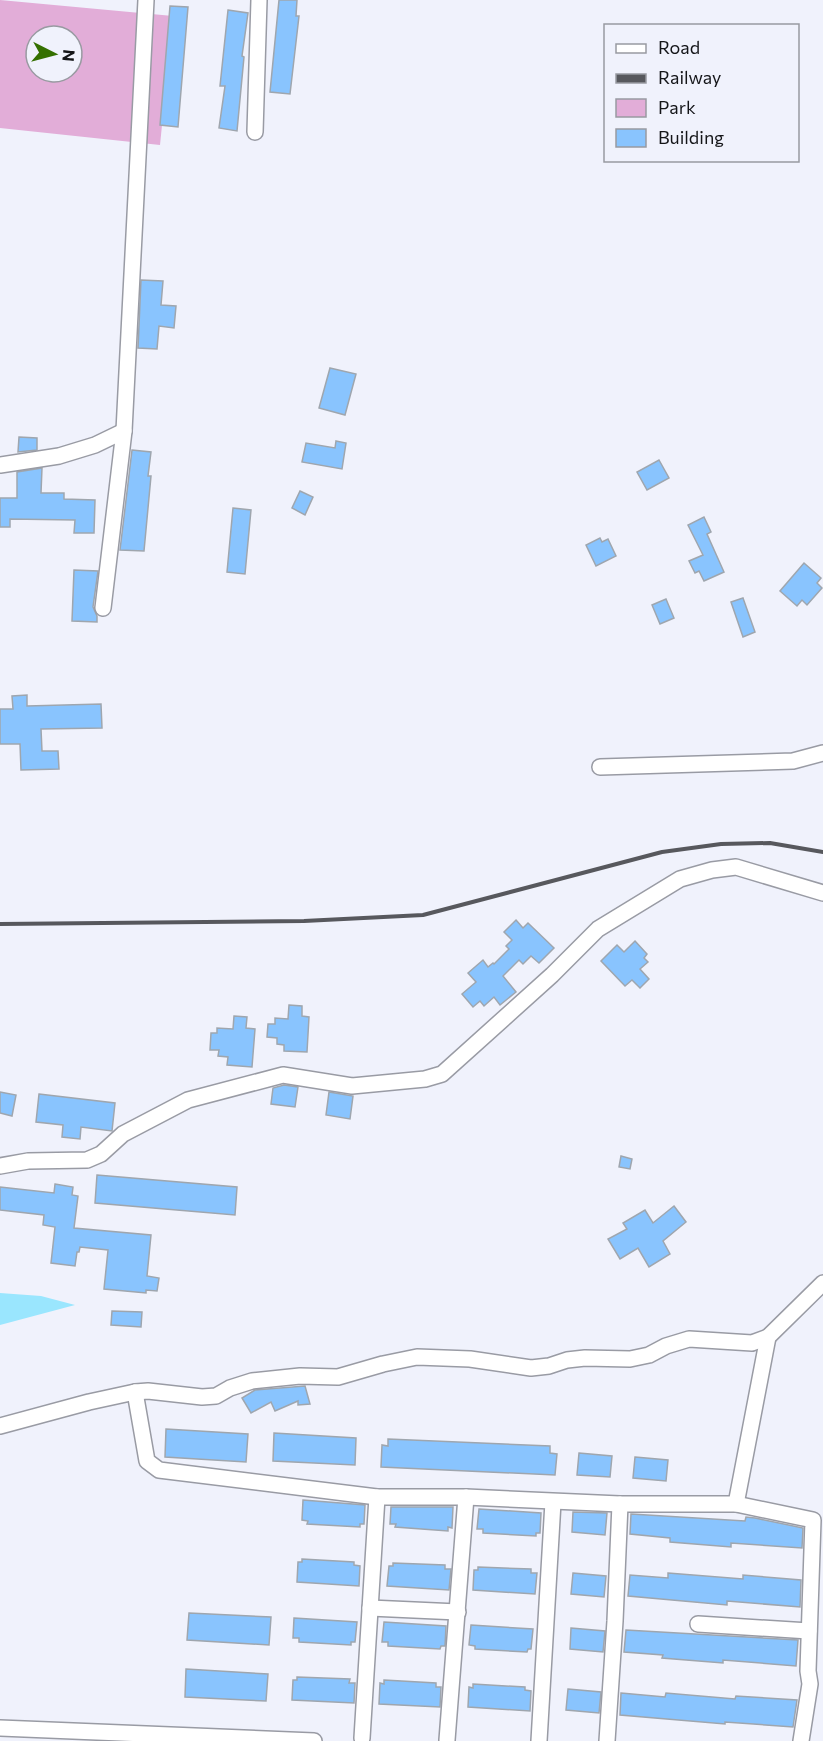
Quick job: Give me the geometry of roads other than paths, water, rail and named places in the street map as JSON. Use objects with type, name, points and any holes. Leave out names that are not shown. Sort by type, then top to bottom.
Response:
[{"type":"street","points":[[103,608],[124,431],[146,0]]},
{"type":"street","points":[[255,132],[259,0]]},
{"type":"street","points":[[0,465],[59,456],[95,446],[124,431]]},
{"type":"street","points":[[600,767],[793,761],[823,753]]},
{"type":"street","points":[[0,1166],[28,1161],[87,1160],[101,1154],[123,1134],[188,1100],[283,1074],[352,1086],[425,1079],[442,1074],[552,975],[598,929],[680,879],[712,870],[736,867],[823,893]]},
{"type":"street","points":[[0,1426],[135,1392],[216,1396],[230,1388],[252,1381],[300,1376],[338,1377],[417,1357],[470,1359],[531,1368],[585,1358],[630,1359],[649,1355],[666,1346],[689,1339],[752,1343],[768,1337],[823,1283]]},
{"type":"street","points":[[736,1504],[768,1337]]},
{"type":"street","points":[[135,1392],[147,1461],[159,1470],[377,1497],[466,1497],[620,1504],[736,1504],[813,1520],[808,1671],[810,1684],[801,1741]]},
{"type":"street","points":[[359,1740],[377,1497]]},
{"type":"street","points":[[446,1741],[466,1497]]},
{"type":"street","points":[[539,1741],[553,1502]]},
{"type":"street","points":[[607,1741],[620,1504]]},
{"type":"street","points":[[370,1608],[458,1612]]},
{"type":"street","points":[[698,1624],[809,1631]]},
{"type":"street","points":[[0,1728],[119,1737],[173,1734],[314,1741]]},
{"type":"water","points":[[0,1293],[41,1296],[75,1305],[0,1325]]},
{"type":"railway","points":[[0,924],[304,921],[423,915],[662,852],[721,844],[770,843],[823,852]]}]
